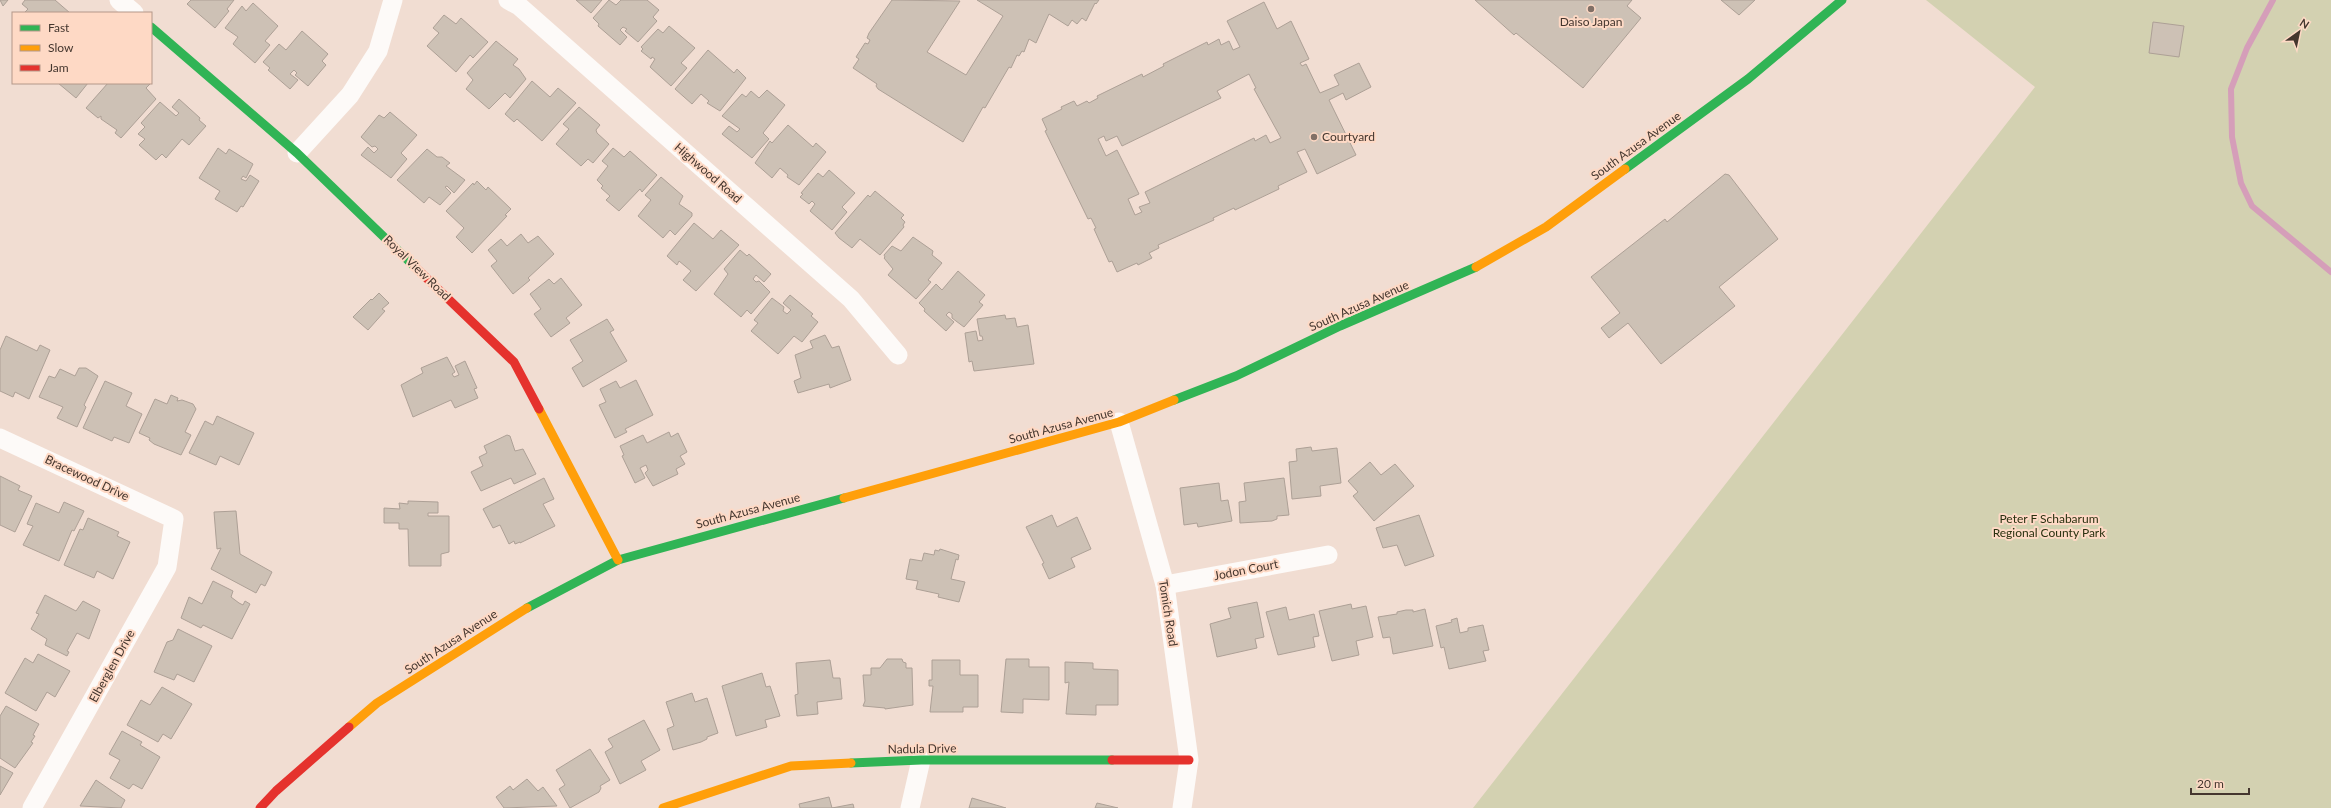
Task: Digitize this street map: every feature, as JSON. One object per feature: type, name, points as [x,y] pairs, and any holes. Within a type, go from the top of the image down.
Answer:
[{"type":"street","points":[[119,0],[133,12]]},
{"type":"street","points":[[297,153],[350,95],[378,51],[393,0]]},
{"type":"street","name":"Highwood Road","points":[[508,0],[519,6],[851,299],[898,355]]},
{"type":"street","name":"South Azusa Avenue","points":[[260,808],[276,791],[377,703],[523,610],[618,560],[1119,422],[1236,376],[1340,326],[1480,264],[1546,227],[1748,79],[1842,0]]},
{"type":"street","name":"Royal View Road","points":[[152,28],[297,153],[514,362],[618,560]]},
{"type":"street","name":"Tomich Road","points":[[1119,422],[1165,585],[1189,760],[1182,808]]},
{"type":"street","name":"Bracewood Drive","points":[[0,438],[174,519]]},
{"type":"street","name":"Elberglen Drive","points":[[32,808],[168,567],[174,519]]},
{"type":"street","name":"Jodon Court","points":[[1165,585],[1328,555]]},
{"type":"street","points":[[910,808],[921,760]]},
{"type":"street","name":"Nadula Drive","points":[[663,808],[791,766],[921,760],[1189,760]]},
{"type":"green space","name":"Peter F Schabarum Regional County Park","points":[[1926,0],[2331,0],[2331,808],[1473,808],[2035,87]]},
{"type":"building","points":[[0,0],[8,0],[3,6]]},
{"type":"building","points":[[25,0],[55,0],[69,12],[25,12],[28,9],[22,4]]},
{"type":"building","points":[[191,0],[234,0],[227,9],[229,11],[215,28],[187,4]]},
{"type":"building","points":[[576,0],[602,0],[591,13]]},
{"type":"building","points":[[609,0],[616,5],[621,0],[647,0],[659,10],[653,17],[657,21],[638,42],[625,31],[627,29],[623,27],[620,30],[627,37],[620,45],[598,26],[599,24],[593,18]]},
{"type":"building","points":[[892,0],[960,1],[927,52],[966,75],[1003,16],[977,0],[1099,0],[1096,4],[1095,3],[1086,21],[1082,18],[1077,24],[1072,20],[1068,26],[1049,14],[1036,43],[1029,39],[1024,52],[1022,51],[1019,56],[1017,55],[1011,68],[1009,67],[985,108],[983,107],[963,142],[878,89],[876,86],[877,84],[853,68],[859,59],[856,57],[865,43],[868,44],[870,40],[867,38],[869,33]]},
{"type":"building","points":[[1475,0],[1632,0],[1627,6],[1641,18],[1583,88],[1516,33],[1514,35]]},
{"type":"building","points":[[1721,0],[1755,0],[1739,15]]},
{"type":"building","name":"Courtyard","points":[[1264,2],[1277,29],[1291,21],[1309,59],[1300,63],[1302,66],[1306,64],[1320,93],[1339,85],[1334,75],[1359,63],[1371,87],[1346,100],[1343,93],[1329,100],[1356,155],[1317,174],[1305,149],[1297,152],[1307,172],[1278,186],[1279,189],[1235,210],[1234,208],[1213,218],[1214,220],[1158,245],[1159,248],[1149,253],[1152,258],[1138,265],[1137,263],[1117,272],[1112,261],[1109,262],[1094,229],[1096,228],[1091,218],[1088,219],[1045,131],[1047,130],[1042,119],[1074,101],[1077,106],[1087,101],[1089,103],[1098,98],[1097,96],[1142,74],[1143,77],[1164,66],[1163,64],[1207,42],[1208,45],[1219,39],[1221,45],[1229,41],[1233,50],[1240,47],[1227,21]],"holes":[[[1249,74],[1256,88],[1254,89],[1281,138],[1270,143],[1266,135],[1255,141],[1254,138],[1145,192],[1150,203],[1139,207],[1142,212],[1135,215],[1128,199],[1139,194],[1117,150],[1106,156],[1098,139],[1104,136],[1106,141],[1117,136],[1122,146],[1221,98],[1217,91]]]},
{"type":"building","points":[[253,3],[278,26],[265,41],[270,45],[255,63],[233,44],[238,37],[225,28],[242,6],[246,11]]},
{"type":"building","points":[[444,15],[456,24],[461,18],[488,42],[473,58],[470,55],[456,72],[427,46],[439,33],[433,28]]},
{"type":"building","points":[[2153,22],[2184,26],[2179,57],[2149,53]]},
{"type":"building","points":[[669,26],[695,48],[681,63],[687,68],[671,86],[650,67],[655,59],[652,57],[651,59],[641,51],[643,49],[641,47],[658,29],[663,33]]},
{"type":"building","points":[[302,31],[328,54],[322,61],[326,65],[308,86],[295,75],[297,73],[294,70],[290,74],[298,80],[290,89],[268,70],[270,68],[263,62],[279,44],[286,50]]},
{"type":"building","points":[[496,41],[518,59],[513,65],[519,69],[526,79],[510,98],[505,93],[489,109],[466,89],[473,80],[467,73]]},
{"type":"building","points":[[708,50],[734,73],[737,69],[746,78],[720,111],[707,103],[709,101],[701,94],[692,104],[675,89]]},
{"type":"building","points":[[532,81],[550,97],[558,88],[576,103],[542,141],[517,119],[514,122],[505,114]]},
{"type":"building","points":[[59,84],[87,84],[76,98]]},
{"type":"building","points":[[107,84],[150,84],[146,88],[156,99],[121,138],[115,133],[117,130],[101,119],[101,116],[98,118],[86,108]]},
{"type":"building","points":[[767,90],[785,105],[763,133],[769,139],[752,158],[722,134],[729,126],[737,132],[740,129],[722,116],[742,94],[746,97],[751,91],[759,98]]},
{"type":"building","points":[[179,99],[200,118],[199,120],[206,126],[189,145],[182,139],[166,158],[162,154],[156,160],[139,145],[145,139],[138,134],[145,127],[141,123],[160,102],[176,116],[179,113],[172,107]]},
{"type":"building","points":[[579,107],[600,125],[596,130],[597,133],[609,144],[593,163],[588,159],[581,166],[556,144],[569,129],[563,124]]},
{"type":"building","points":[[390,112],[417,135],[401,153],[407,159],[391,178],[361,155],[368,147],[374,153],[378,149],[375,146],[372,147],[361,137],[379,115],[384,118]]},
{"type":"building","points":[[788,125],[813,147],[816,143],[826,152],[799,185],[787,177],[788,175],[780,168],[772,178],[755,163],[770,141],[772,143]]},
{"type":"building","points":[[218,148],[226,154],[229,149],[253,164],[246,178],[243,176],[241,179],[246,181],[250,175],[259,181],[243,207],[241,206],[237,212],[215,199],[220,191],[199,178]]},
{"type":"building","points":[[613,148],[624,157],[630,151],[657,175],[642,192],[640,189],[619,211],[606,200],[610,196],[601,188],[603,186],[597,180],[608,166],[602,161]]},
{"type":"building","points":[[427,149],[437,157],[442,157],[450,163],[446,166],[465,180],[454,193],[447,186],[445,187],[451,193],[440,205],[429,197],[424,203],[397,180]]},
{"type":"building","points":[[829,170],[855,193],[842,207],[847,212],[832,230],[810,211],[815,204],[812,201],[809,204],[800,197],[803,194],[801,193],[818,173],[823,177]]},
{"type":"building","points":[[1725,174],[1729,175],[1778,239],[1719,287],[1735,306],[1661,364],[1628,323],[1609,338],[1601,328],[1620,313],[1591,277],[1665,219],[1667,222]]},
{"type":"building","points":[[661,177],[683,196],[679,204],[692,213],[692,216],[675,235],[670,230],[663,238],[638,216],[651,200],[645,195]]},
{"type":"building","points":[[477,181],[486,190],[488,187],[511,209],[505,215],[507,216],[472,253],[456,237],[464,228],[446,211],[473,183],[474,185]]},
{"type":"building","points":[[875,191],[904,215],[901,218],[905,222],[903,225],[904,227],[880,255],[860,239],[852,248],[835,233],[868,195],[870,197]]},
{"type":"building","points":[[694,223],[713,239],[721,230],[739,245],[696,291],[683,280],[691,271],[679,261],[677,265],[667,256]]},
{"type":"building","points":[[521,234],[528,243],[538,236],[554,254],[528,278],[530,280],[513,294],[491,266],[497,261],[488,250],[501,239],[507,246]]},
{"type":"building","points":[[913,237],[933,251],[932,255],[942,263],[928,280],[931,282],[916,299],[888,275],[893,269],[884,258],[884,255],[892,246],[901,251]]},
{"type":"building","points":[[740,250],[747,256],[749,254],[771,274],[764,282],[756,275],[753,279],[756,282],[759,281],[770,292],[751,314],[747,310],[741,317],[714,294],[728,274],[724,269]]},
{"type":"building","points":[[958,271],[985,295],[979,302],[983,305],[964,327],[952,318],[952,314],[949,312],[946,315],[954,322],[946,331],[924,311],[925,309],[919,303],[936,284],[942,290]]},
{"type":"building","points":[[561,278],[582,305],[566,318],[570,323],[551,337],[534,314],[541,309],[530,294],[549,279],[554,284]]},
{"type":"building","points":[[379,293],[389,303],[382,309],[385,311],[368,330],[353,317]]},
{"type":"building","points":[[790,295],[813,314],[811,316],[818,322],[802,342],[794,336],[778,354],[751,331],[758,323],[754,320],[772,298],[784,307],[783,311],[787,314],[791,310],[783,303]]},
{"type":"building","points":[[1005,315],[1006,319],[1015,318],[1017,327],[1028,325],[1034,364],[974,371],[972,361],[969,362],[965,333],[976,331],[978,341],[983,340],[982,336],[980,336],[977,319]]},
{"type":"building","points":[[607,319],[614,330],[610,332],[627,361],[583,387],[572,368],[583,361],[570,340]]},
{"type":"building","points":[[825,335],[832,348],[839,346],[851,380],[830,388],[829,384],[798,393],[794,381],[801,378],[795,355],[813,348],[810,341]]},
{"type":"building","points":[[6,336],[37,351],[40,345],[50,350],[29,399],[15,392],[13,397],[0,391],[0,350]]},
{"type":"building","points":[[447,357],[455,372],[452,374],[454,377],[459,375],[455,366],[465,361],[477,388],[474,389],[478,398],[455,408],[451,400],[413,417],[401,385],[423,373],[421,368]]},
{"type":"building","points":[[79,368],[86,368],[98,376],[84,405],[86,407],[77,427],[57,418],[63,407],[39,397],[49,376],[55,378],[60,369],[75,376]]},
{"type":"building","points":[[636,380],[653,415],[625,429],[627,432],[615,438],[599,405],[606,402],[600,389],[616,381],[620,388]]},
{"type":"building","points":[[105,381],[132,393],[126,406],[142,414],[129,443],[114,437],[112,441],[83,428]]},
{"type":"building","points":[[171,395],[178,398],[177,401],[182,400],[193,404],[196,409],[185,432],[191,435],[181,455],[154,444],[149,440],[150,438],[139,433],[155,399],[167,404]]},
{"type":"building","points":[[217,416],[254,433],[239,465],[220,456],[216,465],[189,453],[205,421],[213,425]]},
{"type":"building","points":[[669,432],[671,437],[678,433],[687,452],[680,456],[685,464],[676,469],[678,474],[653,486],[645,473],[648,470],[646,465],[640,468],[645,478],[635,483],[622,456],[624,455],[620,446],[643,435],[647,443]]},
{"type":"building","points":[[507,435],[510,436],[515,451],[523,449],[536,474],[514,484],[511,478],[481,491],[471,472],[483,466],[479,457],[487,453],[484,446]]},
{"type":"building","points":[[1311,447],[1312,451],[1337,448],[1341,483],[1320,486],[1321,496],[1292,499],[1289,462],[1297,461],[1296,449]]},
{"type":"building","points":[[1370,462],[1381,475],[1395,464],[1414,486],[1374,521],[1353,496],[1358,492],[1348,481]]},
{"type":"building","points":[[0,476],[20,486],[18,490],[32,496],[15,532],[0,525]]},
{"type":"building","points":[[544,478],[554,499],[543,504],[555,526],[520,543],[515,544],[514,541],[509,544],[500,525],[493,528],[483,509]]},
{"type":"building","points":[[1284,478],[1289,515],[1277,516],[1277,519],[1272,521],[1240,523],[1239,502],[1246,501],[1244,483]]},
{"type":"building","points":[[1219,483],[1221,501],[1228,500],[1232,521],[1198,527],[1197,523],[1184,525],[1180,488]]},
{"type":"building","points":[[408,501],[438,502],[438,513],[428,513],[428,516],[449,516],[449,552],[441,554],[441,566],[409,566],[408,529],[399,529],[399,523],[384,523],[384,508],[400,509],[399,503],[408,504]]},
{"type":"building","points":[[64,502],[84,511],[74,531],[72,530],[59,561],[23,545],[33,526],[27,524],[36,503],[59,513]]},
{"type":"building","points":[[236,511],[240,554],[272,572],[265,586],[261,584],[256,593],[211,569],[221,548],[217,549],[214,512]]},
{"type":"building","points":[[1052,515],[1057,527],[1077,517],[1091,549],[1071,558],[1075,567],[1049,579],[1042,564],[1044,563],[1026,527]]},
{"type":"building","points":[[1419,515],[1434,556],[1405,566],[1397,545],[1383,548],[1376,528]]},
{"type":"building","points":[[88,518],[119,532],[117,536],[130,542],[113,579],[97,571],[94,578],[64,565],[80,529],[83,530]]},
{"type":"building","points":[[940,549],[959,555],[958,560],[956,559],[951,579],[965,582],[959,602],[938,597],[939,594],[916,589],[918,581],[906,579],[910,559],[922,561],[924,553],[934,555],[935,550],[939,551]]},
{"type":"building","points":[[213,581],[233,591],[231,597],[239,603],[243,605],[245,601],[250,604],[232,639],[203,625],[201,628],[181,618],[189,597],[202,604]]},
{"type":"building","points":[[45,595],[76,611],[83,601],[100,610],[89,639],[77,633],[67,651],[69,652],[67,656],[45,645],[47,639],[31,629],[39,614],[36,613]]},
{"type":"building","points":[[1257,602],[1264,637],[1255,639],[1257,648],[1217,657],[1210,624],[1231,618],[1228,608]]},
{"type":"building","points":[[1351,604],[1352,609],[1366,606],[1373,637],[1356,641],[1359,655],[1332,661],[1319,611]]},
{"type":"building","points":[[1286,607],[1289,620],[1314,614],[1319,636],[1313,637],[1315,647],[1278,655],[1266,612]]},
{"type":"building","points":[[1425,609],[1433,646],[1393,654],[1390,637],[1383,638],[1378,617],[1397,614],[1397,612],[1406,610],[1413,610],[1413,612]]},
{"type":"building","points":[[1457,618],[1460,633],[1468,631],[1468,628],[1483,625],[1489,650],[1483,651],[1486,661],[1449,669],[1444,647],[1441,648],[1436,626],[1452,622],[1451,620]]},
{"type":"building","points":[[178,629],[212,646],[194,682],[177,674],[174,680],[154,672],[167,642],[173,640]]},
{"type":"building","points":[[38,654],[70,671],[55,697],[47,692],[36,711],[5,693],[25,658],[33,663]]},
{"type":"building","points":[[887,659],[902,659],[903,662],[906,663],[906,668],[912,668],[913,705],[885,709],[863,706],[865,701],[863,675],[871,675],[871,668],[880,668]]},
{"type":"building","points":[[1006,659],[1029,659],[1029,667],[1049,667],[1049,700],[1023,699],[1023,713],[1001,712]]},
{"type":"building","points":[[830,660],[833,678],[840,678],[842,699],[817,702],[818,714],[797,716],[795,695],[798,694],[796,663]]},
{"type":"building","points":[[932,660],[960,660],[960,675],[978,675],[978,707],[963,707],[963,712],[930,712],[933,686],[929,686],[929,680],[932,680]]},
{"type":"building","points":[[1065,662],[1093,663],[1093,669],[1118,670],[1118,705],[1096,705],[1096,715],[1066,714],[1069,682],[1065,683]]},
{"type":"building","points":[[762,673],[766,687],[770,686],[780,716],[765,720],[767,727],[736,736],[722,686]]},
{"type":"building","points":[[162,687],[192,704],[171,739],[163,734],[158,742],[127,725],[141,700],[150,705]]},
{"type":"building","points":[[692,693],[695,702],[707,698],[718,733],[707,737],[707,739],[701,742],[673,750],[667,729],[674,726],[666,702]]},
{"type":"building","points":[[6,706],[39,724],[33,735],[35,736],[31,742],[33,743],[15,768],[0,758],[0,716]]},
{"type":"building","points":[[644,720],[660,750],[641,761],[646,770],[620,784],[605,752],[613,747],[608,739]]},
{"type":"building","points":[[122,731],[142,742],[140,745],[160,757],[142,789],[133,784],[129,789],[110,778],[120,760],[109,754]]},
{"type":"building","points":[[590,749],[610,780],[600,786],[601,788],[599,792],[570,808],[559,789],[565,785],[556,770]]},
{"type":"building","points":[[0,766],[13,773],[0,795]]},
{"type":"building","points":[[527,779],[538,791],[543,787],[557,806],[504,808],[496,797],[510,786],[513,790]]},
{"type":"building","points":[[96,780],[125,800],[121,808],[80,806]]},
{"type":"building","points":[[829,797],[832,808],[800,808],[799,804]]},
{"type":"building","points":[[972,798],[1006,808],[969,808]]},
{"type":"building","points":[[1097,803],[1118,808],[1095,808]]},
{"type":"building","points":[[853,804],[854,808],[832,808]]},
{"type":"waterway","points":[[2273,0],[2247,48],[2231,89],[2232,137],[2241,183],[2252,206],[2331,272]]},
{"type":"traffic: fast","points":[[1625,169],[1748,79],[1842,0]]},
{"type":"traffic: fast","points":[[152,28],[297,153],[415,267]]},
{"type":"traffic: fast","points":[[1174,400],[1236,376],[1340,326],[1476,267]]},
{"type":"traffic: fast","points":[[527,608],[618,560],[844,498]]},
{"type":"traffic: fast","points":[[851,763],[921,760],[1112,760]]},
{"type":"traffic: slow","points":[[1476,267],[1546,227],[1625,169]]},
{"type":"traffic: slow","points":[[844,498],[1119,422],[1174,400]]},
{"type":"traffic: slow","points":[[539,409],[618,560]]},
{"type":"traffic: slow","points":[[349,727],[377,703],[527,608]]},
{"type":"traffic: slow","points":[[663,808],[791,766],[851,763]]},
{"type":"traffic: jam","points":[[415,267],[514,362],[539,409]]},
{"type":"traffic: jam","points":[[260,808],[276,791],[349,727]]},
{"type":"traffic: jam","points":[[1112,760],[1189,760]]},
{"type":"place","name":"Daiso Japan","points":[[1591,9]]},
{"type":"place","name":"Courtyard","points":[[1314,137]]}]
